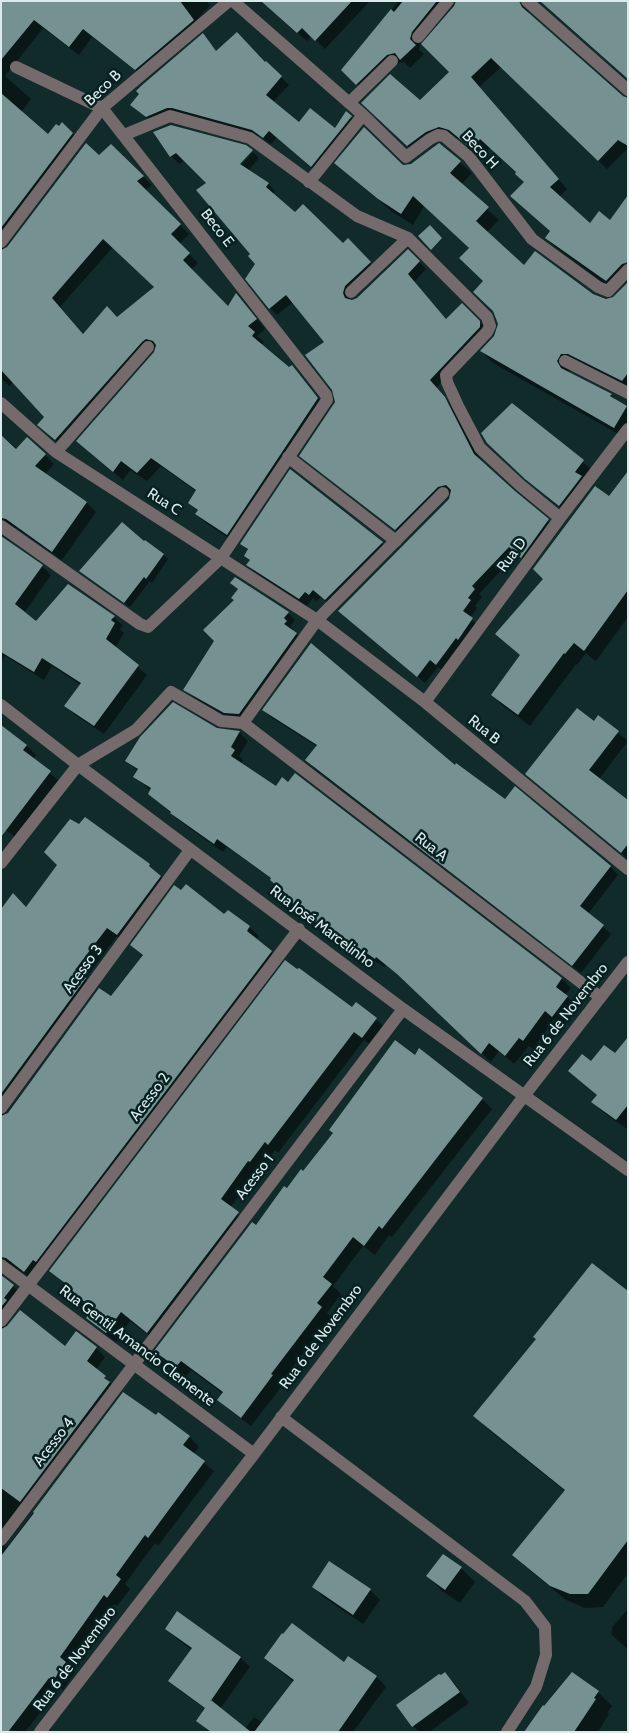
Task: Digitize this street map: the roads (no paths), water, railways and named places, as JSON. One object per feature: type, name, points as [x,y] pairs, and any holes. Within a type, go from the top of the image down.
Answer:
[{"type":"street","name":"Beco H","points":[[231,1],[363,115],[406,157],[430,139],[438,135],[444,136],[469,157],[532,239],[598,287],[608,291],[628,270]]},
{"type":"street","name":"Beco B","points":[[1,242],[102,108],[231,1]]},
{"type":"street","points":[[418,37],[448,1]]},
{"type":"street","points":[[528,1],[628,90]]},
{"type":"street","points":[[349,103],[392,62]]},
{"type":"street","points":[[16,67],[102,108]]},
{"type":"street","name":"Beco E","points":[[102,108],[326,395],[327,400],[288,457]]},
{"type":"street","points":[[309,182],[363,115]]},
{"type":"street","points":[[124,135],[170,116],[250,138],[357,216],[408,238],[487,318],[490,326],[487,332],[446,375],[447,382],[458,406],[480,448],[520,485],[560,518]]},
{"type":"street","points":[[351,292],[408,238]]},
{"type":"street","points":[[56,452],[148,347]]},
{"type":"street","points":[[565,361],[628,393]]},
{"type":"street","name":"Rua C","points":[[1,403],[56,452],[317,620]]},
{"type":"street","name":"Rua D","points":[[425,702],[628,429]]},
{"type":"street","points":[[1,526],[140,624],[148,627],[221,558],[288,457],[396,541]]},
{"type":"street","points":[[1,863],[78,765],[136,730],[171,692],[221,721],[243,723],[317,620],[443,493]]},
{"type":"street","name":"Rua B","points":[[317,620],[425,702],[628,869]]},
{"type":"street","name":"Rua José Marcelinho","points":[[1,705],[190,850],[403,1009],[628,1170]]},
{"type":"street","name":"Rua A","points":[[243,723],[600,997]]},
{"type":"street","name":"Acesso 3","points":[[1,1108],[190,850]]},
{"type":"street","name":"Acesso 2","points":[[1,1321],[299,930]]},
{"type":"street","name":"Rua 6 de Novembro","points":[[40,1732],[628,962]]},
{"type":"street","name":"Acesso 1","points":[[134,1364],[403,1009]]},
{"type":"street","name":"Rua Gentil Amancio Clemente","points":[[1,1265],[254,1454]]},
{"type":"street","name":"Acesso 4","points":[[1,1540],[134,1364]]},
{"type":"street","points":[[281,1417],[525,1601],[545,1627],[546,1655],[536,1687],[507,1732]]}]
